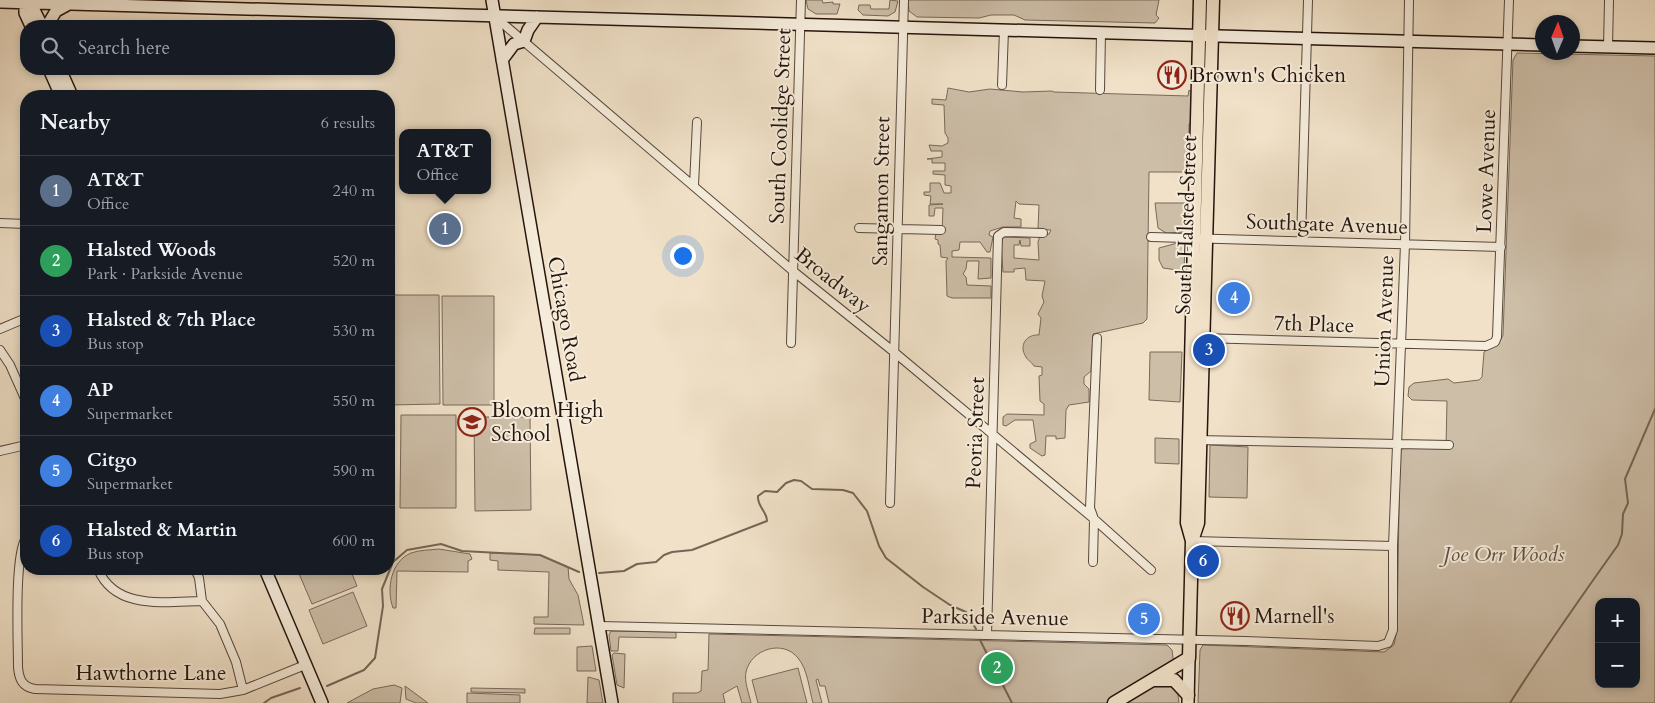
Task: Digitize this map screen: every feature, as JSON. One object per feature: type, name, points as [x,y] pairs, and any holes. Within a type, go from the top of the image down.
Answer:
[{"type":"main road","name":"South Halsted Street","points":[[1200,0],[1206,35]]},
{"type":"main road","name":"South Halsted Street","points":[[1189,658],[1192,540],[1187,523],[1195,440],[1206,35],[1213,0]]},
{"type":"main road","points":[[1114,703],[1189,658]]},
{"type":"main road","points":[[1152,680],[1166,678],[1174,680],[1188,699]]},
{"type":"street","name":"Chicago Road","points":[[492,0],[612,703]]},
{"type":"street","name":"South Coolidge Street","points":[[791,343],[801,0]]},
{"type":"street","name":"Sangamon Street","points":[[890,503],[904,0]]},
{"type":"street","points":[[1301,241],[1308,0]]},
{"type":"street","name":"Union Avenue","points":[[1388,643],[1393,630],[1396,444],[1405,244],[1409,0]]},
{"type":"street","name":"Lowe Avenue","points":[[1495,342],[1497,337],[1501,247],[1509,0]]},
{"type":"street","points":[[1608,47],[1609,0]]},
{"type":"street","points":[[0,2],[24,1],[69,4],[1535,45]]},
{"type":"street","points":[[24,1],[25,13],[28,20]]},
{"type":"street","points":[[24,1],[34,8],[39,20]]},
{"type":"street","points":[[51,20],[56,11],[69,4]]},
{"type":"street","name":"Broadway","points":[[494,16],[793,271],[894,352],[1094,519],[1151,570]]},
{"type":"street","points":[[502,60],[514,44],[524,41],[536,17]]},
{"type":"street","points":[[1002,85],[1004,30]]},
{"type":"street","points":[[1100,90],[1101,33]]},
{"type":"street","points":[[1580,46],[1655,48]]},
{"type":"street","points":[[51,75],[58,90]]},
{"type":"street","points":[[63,75],[69,90]]},
{"type":"street","points":[[694,185],[697,122]]},
{"type":"street","points":[[0,223],[20,224]]},
{"type":"street","points":[[859,228],[941,230]]},
{"type":"street","name":"Peoria Street","points":[[987,635],[998,236],[1000,234],[1043,233]]},
{"type":"street","name":"Southgate Avenue","points":[[1152,237],[1501,247]]},
{"type":"street","points":[[0,329],[20,321]]},
{"type":"street","points":[[1093,562],[1094,519],[1090,508],[1097,338]]},
{"type":"street","name":"7th Place","points":[[1197,338],[1486,346],[1495,342]]},
{"type":"street","points":[[0,350],[10,365],[20,388]]},
{"type":"street","points":[[1195,440],[1449,445]]},
{"type":"street","points":[[0,451],[20,447]]},
{"type":"street","points":[[1192,540],[1393,546]]},
{"type":"street","name":"Hawthorne Lane","points":[[20,563],[18,667],[22,684],[35,689],[220,694],[244,690],[305,665]]},
{"type":"street","points":[[102,575],[110,588],[128,599],[202,601]]},
{"type":"street","points":[[198,575],[202,601],[220,624],[236,662],[244,690]]},
{"type":"street","points":[[268,575],[322,703]]},
{"type":"street","name":"Parkside Avenue","points":[[600,626],[1189,639],[1378,646],[1388,643]]},
{"type":"street","name":"South Halsted Street","points":[[1188,699],[1189,658]]},
{"type":"green space","points":[[806,0],[822,0],[823,3],[833,2],[833,4],[840,4],[837,14],[816,14],[808,9]]},
{"type":"green space","points":[[890,0],[898,1],[895,12],[888,16],[863,15],[858,10],[859,5],[870,5],[871,9],[889,9]]},
{"type":"green space","points":[[908,0],[1159,0],[1156,15],[1159,18],[1155,23],[1025,20],[1014,15],[991,15],[979,18],[917,17],[909,11]]},
{"type":"green space","name":"Joe Orr Woods","points":[[1517,53],[1535,53],[1535,60],[1580,60],[1580,54],[1655,56],[1655,703],[1198,703],[1200,650],[1203,645],[1384,652],[1394,645],[1397,630],[1400,452],[1404,447],[1446,447],[1447,401],[1412,400],[1408,396],[1409,387],[1414,383],[1448,379],[1454,383],[1479,380],[1482,377],[1484,352],[1500,341],[1503,335],[1513,60]]},
{"type":"green space","points":[[948,88],[969,92],[990,89],[1023,92],[1052,91],[1188,96],[1189,90],[1193,94],[1192,122],[1189,124],[1189,140],[1192,140],[1191,164],[1187,160],[1186,172],[1149,172],[1147,319],[1143,323],[1093,334],[1091,371],[1084,377],[1084,384],[1089,389],[1089,402],[1069,405],[1066,410],[1065,438],[1056,439],[1056,436],[1046,436],[1045,455],[1042,456],[1030,448],[1030,444],[1036,441],[1033,420],[1015,420],[1006,426],[1003,425],[1003,417],[1007,414],[1044,415],[1044,404],[1040,401],[1039,376],[1042,375],[1042,367],[1034,366],[1027,358],[1023,345],[1031,336],[1039,335],[1041,318],[1038,314],[1044,302],[1042,296],[1045,281],[1026,280],[1025,268],[1014,269],[1014,272],[1003,272],[1001,244],[1003,237],[1030,238],[1030,246],[1021,246],[1020,240],[1019,245],[1014,245],[1014,258],[1039,260],[1038,242],[1040,236],[1049,234],[1051,230],[1038,229],[1039,205],[1019,204],[1016,201],[1014,218],[1021,219],[1021,227],[1003,227],[990,231],[989,235],[993,237],[990,252],[987,252],[980,242],[960,242],[959,250],[952,251],[952,257],[991,258],[991,278],[978,279],[979,261],[967,261],[963,274],[966,277],[967,285],[991,286],[991,298],[952,298],[947,296],[946,261],[948,258],[941,257],[940,245],[938,240],[935,239],[936,233],[942,233],[943,208],[935,208],[934,216],[929,216],[929,205],[943,204],[930,204],[931,196],[924,195],[924,192],[930,192],[930,183],[940,183],[944,193],[951,193],[951,186],[945,185],[945,175],[933,174],[933,171],[945,171],[945,163],[932,163],[932,159],[927,159],[942,157],[942,151],[931,151],[929,145],[942,146],[948,143],[945,133],[944,105],[932,104],[932,99],[946,100]]},
{"type":"green space","points":[[1155,203],[1186,203],[1185,232],[1166,233],[1158,228]]},
{"type":"green space","points":[[1181,242],[1185,243],[1184,271],[1163,268],[1159,260],[1159,248]]},
{"type":"green space","points":[[395,295],[439,295],[440,404],[395,405]]},
{"type":"green space","points":[[442,296],[494,296],[494,405],[443,405]]},
{"type":"green space","points":[[1150,352],[1182,352],[1180,402],[1149,400]]},
{"type":"green space","points":[[401,415],[456,415],[456,508],[400,508]]},
{"type":"green space","points":[[474,417],[530,417],[531,510],[475,511]]},
{"type":"green space","points":[[1155,438],[1179,439],[1179,464],[1155,463]]},
{"type":"green space","points":[[1210,445],[1248,447],[1247,498],[1209,497]]},
{"type":"green space","points":[[439,549],[470,554],[472,559],[468,561],[468,572],[397,571],[396,608],[393,608],[390,584],[392,575],[395,575],[395,569],[404,557],[421,551]]},
{"type":"green space","points":[[490,553],[540,555],[568,567],[569,579],[578,595],[584,625],[534,624],[534,617],[548,617],[549,572],[498,570],[498,561],[490,560]]},
{"type":"green space","points":[[300,575],[352,575],[357,586],[312,604]]},
{"type":"green space","points":[[353,592],[367,626],[323,644],[309,610]]},
{"type":"green space","points":[[535,628],[570,628],[570,634],[534,634]]},
{"type":"green space","points":[[611,631],[676,632],[676,638],[619,637],[618,651],[611,651],[609,635]]},
{"type":"green space","points":[[709,634],[1167,645],[1172,650],[1179,703],[829,703],[825,686],[820,686],[818,679],[816,680],[822,703],[813,703],[806,674],[798,658],[792,652],[776,648],[761,652],[749,664],[746,680],[751,703],[742,703],[737,686],[723,694],[725,703],[673,703],[673,693],[697,693],[701,691],[702,671],[708,670]]},
{"type":"green space","points":[[592,646],[596,671],[577,671],[577,647]]},
{"type":"green space","points":[[614,653],[625,654],[624,688],[617,685],[612,655]]},
{"type":"green space","points":[[798,668],[807,703],[758,703],[752,680]]},
{"type":"green space","points":[[588,677],[599,680],[603,703],[587,703]]},
{"type":"green space","points":[[394,685],[402,688],[400,703],[347,703],[373,689]]},
{"type":"green space","points":[[405,686],[428,703],[416,703],[406,699]]},
{"type":"green space","points":[[471,688],[525,689],[525,693],[471,692]]},
{"type":"green space","points":[[467,693],[520,695],[520,703],[467,703]]},
{"type":"waterway","points":[[1510,703],[1549,643],[1618,545],[1622,534],[1623,514],[1628,503],[1625,479],[1655,409]]},
{"type":"waterway","points":[[599,573],[624,571],[637,564],[656,562],[664,555],[672,552],[692,550],[767,521],[758,496],[765,491],[777,492],[786,483],[794,480],[801,481],[812,489],[843,490],[853,493],[867,511],[879,546],[886,558],[923,587],[950,605],[966,612],[976,629]]},
{"type":"waterway","points":[[395,560],[407,550],[441,544],[462,551],[540,555],[579,572]]},
{"type":"waterway","points":[[327,686],[364,670],[375,658],[383,606],[382,589],[388,575]]},
{"type":"waterway","points":[[980,640],[1012,703]]},
{"type":"waterway","points":[[264,703],[271,698],[300,688]]},
{"type":"place","name":"Brown's Chicken","points":[[1172,75]]},
{"type":"place","name":"AT&T","points":[[445,229]]},
{"type":"place","name":"AP","points":[[1234,298]]},
{"type":"place","name":"Halsted & 7th Place","points":[[1209,350]]},
{"type":"place","name":"Bloom High School","points":[[472,422]]},
{"type":"place","name":"Halsted & Martin","points":[[1203,561]]},
{"type":"place","name":"Marnell's","points":[[1235,616]]},
{"type":"place","name":"Citgo","points":[[1144,619]]},
{"type":"place","name":"Halsted Woods","points":[[997,668]]}]
